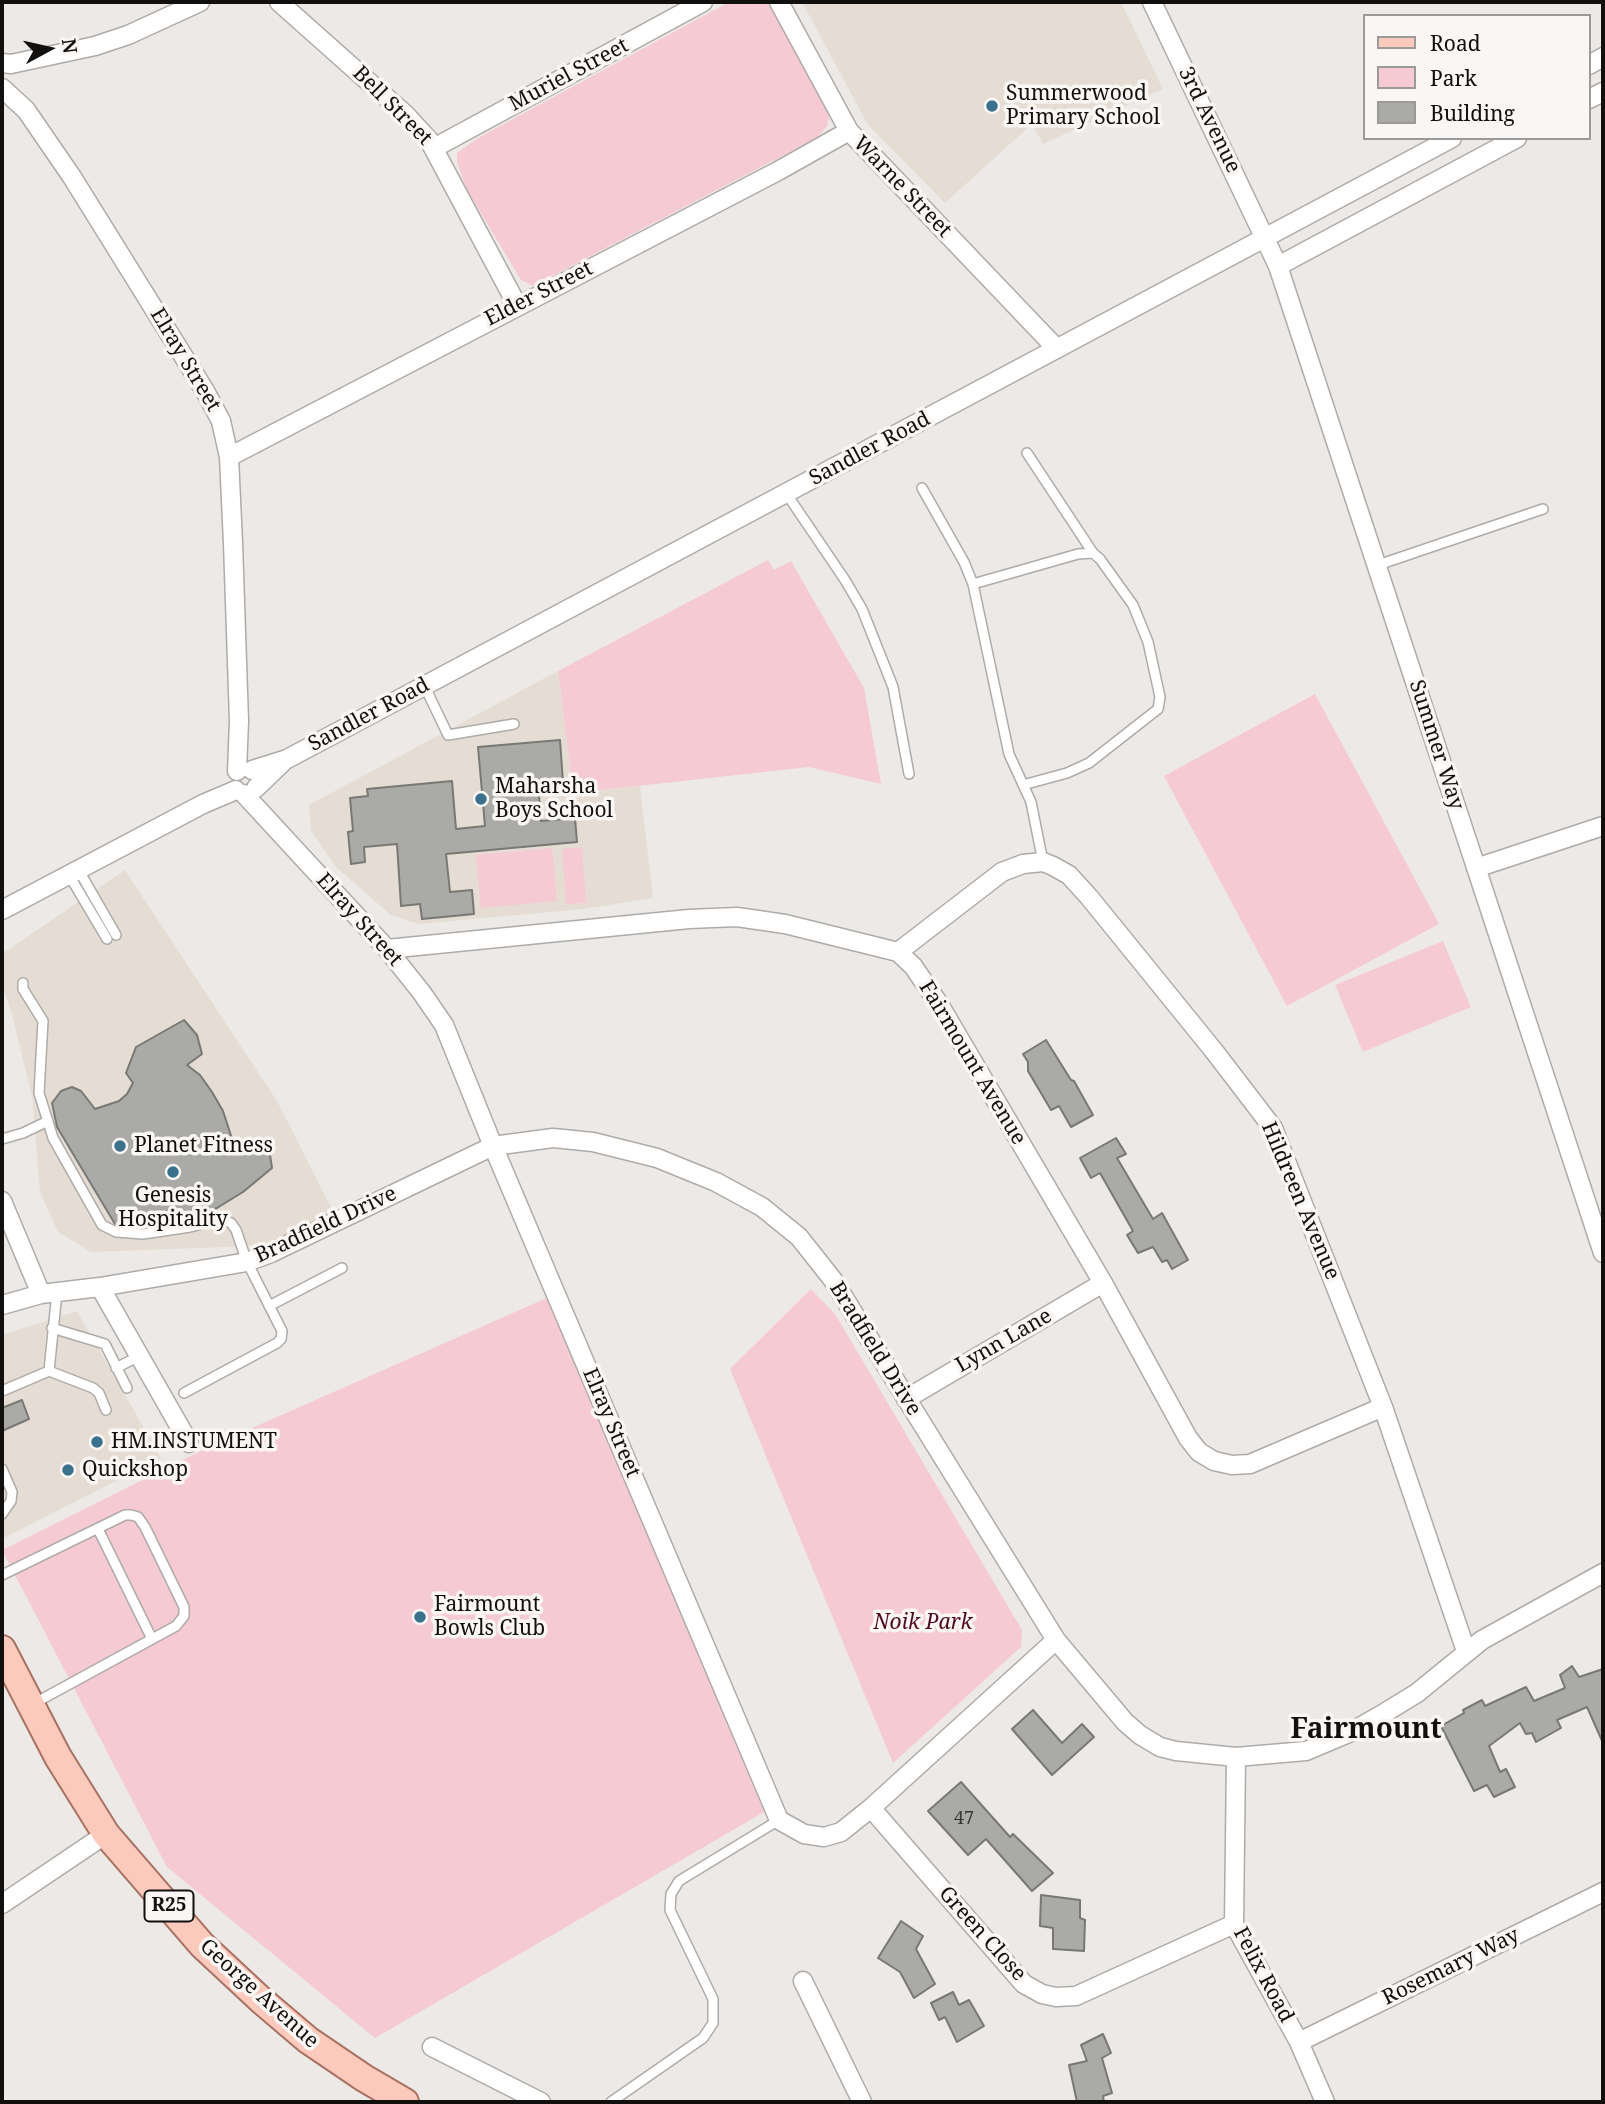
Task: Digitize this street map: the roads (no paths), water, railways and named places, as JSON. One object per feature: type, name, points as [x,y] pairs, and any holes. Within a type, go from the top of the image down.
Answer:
[{"type":"main road","name":"George Avenue","points":[[2,1649],[30,1706],[107,1835],[202,1945],[308,2040],[405,2102]]},
{"type":"street","points":[[5,65],[95,46],[128,35],[200,2]]},
{"type":"street","name":"Bell Street","points":[[279,2],[406,115],[434,148],[517,305]]},
{"type":"street","name":"Muriel Street","points":[[434,148],[703,2]]},
{"type":"street","name":"Warne Street","points":[[779,2],[849,131],[1057,349]]},
{"type":"street","name":"3rd Avenue","points":[[1152,2],[1266,238]]},
{"type":"street","name":"Elray Street","points":[[2,88],[26,110],[72,177],[221,421],[229,457],[239,721],[245,782],[268,819],[387,949],[444,1025],[779,1820]]},
{"type":"street","name":"Elder Street","points":[[229,457],[849,131]]},
{"type":"street","name":"Sandler Road","points":[[2,910],[1448,140]]},
{"type":"street","points":[[1278,266],[1513,140]]},
{"type":"street","name":"Summer Way","points":[[1266,238],[1278,266],[1378,565],[1603,1253]]},
{"type":"street","points":[[1476,868],[1603,826]]},
{"type":"street","points":[[387,949],[689,919],[737,917],[785,924],[898,952],[1002,872],[1023,864],[1043,862]]},
{"type":"street","name":"Hildreen Avenue","points":[[1043,862],[1069,875],[1089,897],[1273,1128],[1383,1407],[1466,1651]]},
{"type":"street","name":"Fairmount Avenue","points":[[898,952],[913,966],[939,1004],[1103,1283],[1188,1438],[1199,1452],[1214,1461],[1232,1465],[1250,1464],[1383,1407]]},
{"type":"street","name":"Bradfield Drive","points":[[2,1306],[49,1293],[247,1262],[493,1146],[553,1138],[593,1142],[657,1158],[740,1193],[799,1237],[833,1280],[1056,1640],[1125,1722],[1149,1741],[1176,1751],[1236,1757],[1298,1753],[1351,1732],[1417,1693],[1482,1640],[1603,1573]]},
{"type":"street","points":[[2,1201],[49,1293]]},
{"type":"street","name":"Lynn Lane","points":[[906,1399],[1103,1283]]},
{"type":"street","points":[[100,1287],[189,1443]]},
{"type":"street","points":[[779,1820],[804,1834],[824,1837],[841,1832],[872,1808],[1056,1640]]},
{"type":"street","name":"Felix Road","points":[[1236,1757],[1234,1924],[1298,2042],[1325,2102]]},
{"type":"street","name":"Green Close","points":[[872,1808],[1024,1984],[1042,1994],[1056,1997],[1076,1996],[1234,1924]]},
{"type":"street","points":[[2,1903],[107,1835]]},
{"type":"street","name":"Rosemary Way","points":[[1298,2042],[1603,1892]]},
{"type":"street","points":[[803,1981],[862,2102]]},
{"type":"street","points":[[432,2047],[541,2102]]},
{"type":"lane","points":[[1024,785],[1067,773],[1089,763],[1160,705],[1148,642],[1139,617],[1124,590],[1093,553],[1027,453]]},
{"type":"lane","points":[[922,488],[964,562],[973,584],[1009,754],[1035,814],[1043,862]]},
{"type":"lane","points":[[786,493],[862,609],[893,687],[909,774]]},
{"type":"lane","points":[[1378,565],[1543,509]]},
{"type":"lane","points":[[973,584],[1078,554],[1093,553]]},
{"type":"lane","points":[[425,685],[448,735],[514,724]]},
{"type":"lane","points":[[73,872],[112,937]]},
{"type":"lane","points":[[23,983],[23,989],[43,1021],[39,1093],[48,1121],[54,1138],[102,1225],[116,1231],[142,1234],[222,1219],[231,1223],[247,1262],[282,1331],[281,1339],[277,1343],[184,1393]]},
{"type":"lane","points":[[2,1139],[48,1121]]},
{"type":"lane","points":[[269,1306],[342,1268]]},
{"type":"lane","points":[[49,1293],[52,1328],[49,1371]]},
{"type":"lane","points":[[52,1328],[105,1344],[127,1388]]},
{"type":"lane","points":[[116,1368],[139,1356]]},
{"type":"lane","points":[[3,1387],[49,1371],[93,1388],[99,1393],[106,1410]]},
{"type":"lane","points":[[2,1469],[12,1492],[11,1501],[2,1514]]},
{"type":"lane","points":[[2,1575],[131,1515],[138,1517],[151,1538],[184,1607],[184,1616],[176,1626],[30,1706]]},
{"type":"lane","points":[[98,1530],[152,1639]]},
{"type":"lane","points":[[611,2102],[703,2038],[713,2023],[713,1999],[670,1910],[671,1894],[680,1881],[779,1820]]},
{"type":"place","name":"Summerwood Primary School","points":[[992,106]]},
{"type":"place","name":"Maharsha Boys School","points":[[481,799]]},
{"type":"place","name":"Planet Fitness","points":[[120,1146]]},
{"type":"place","name":"Genesis Hospitality","points":[[173,1172]]},
{"type":"place","name":"HM.INSTUMENT","points":[[97,1442]]},
{"type":"place","name":"Quickshop","points":[[68,1470]]},
{"type":"place","name":"Fairmount Bowls Club","points":[[420,1617]]},
{"type":"district","name":"Fairmount","points":[[1366,1730]]},
{"type":"park label","name":"Noik Park","points":[[923,1623]]}]
